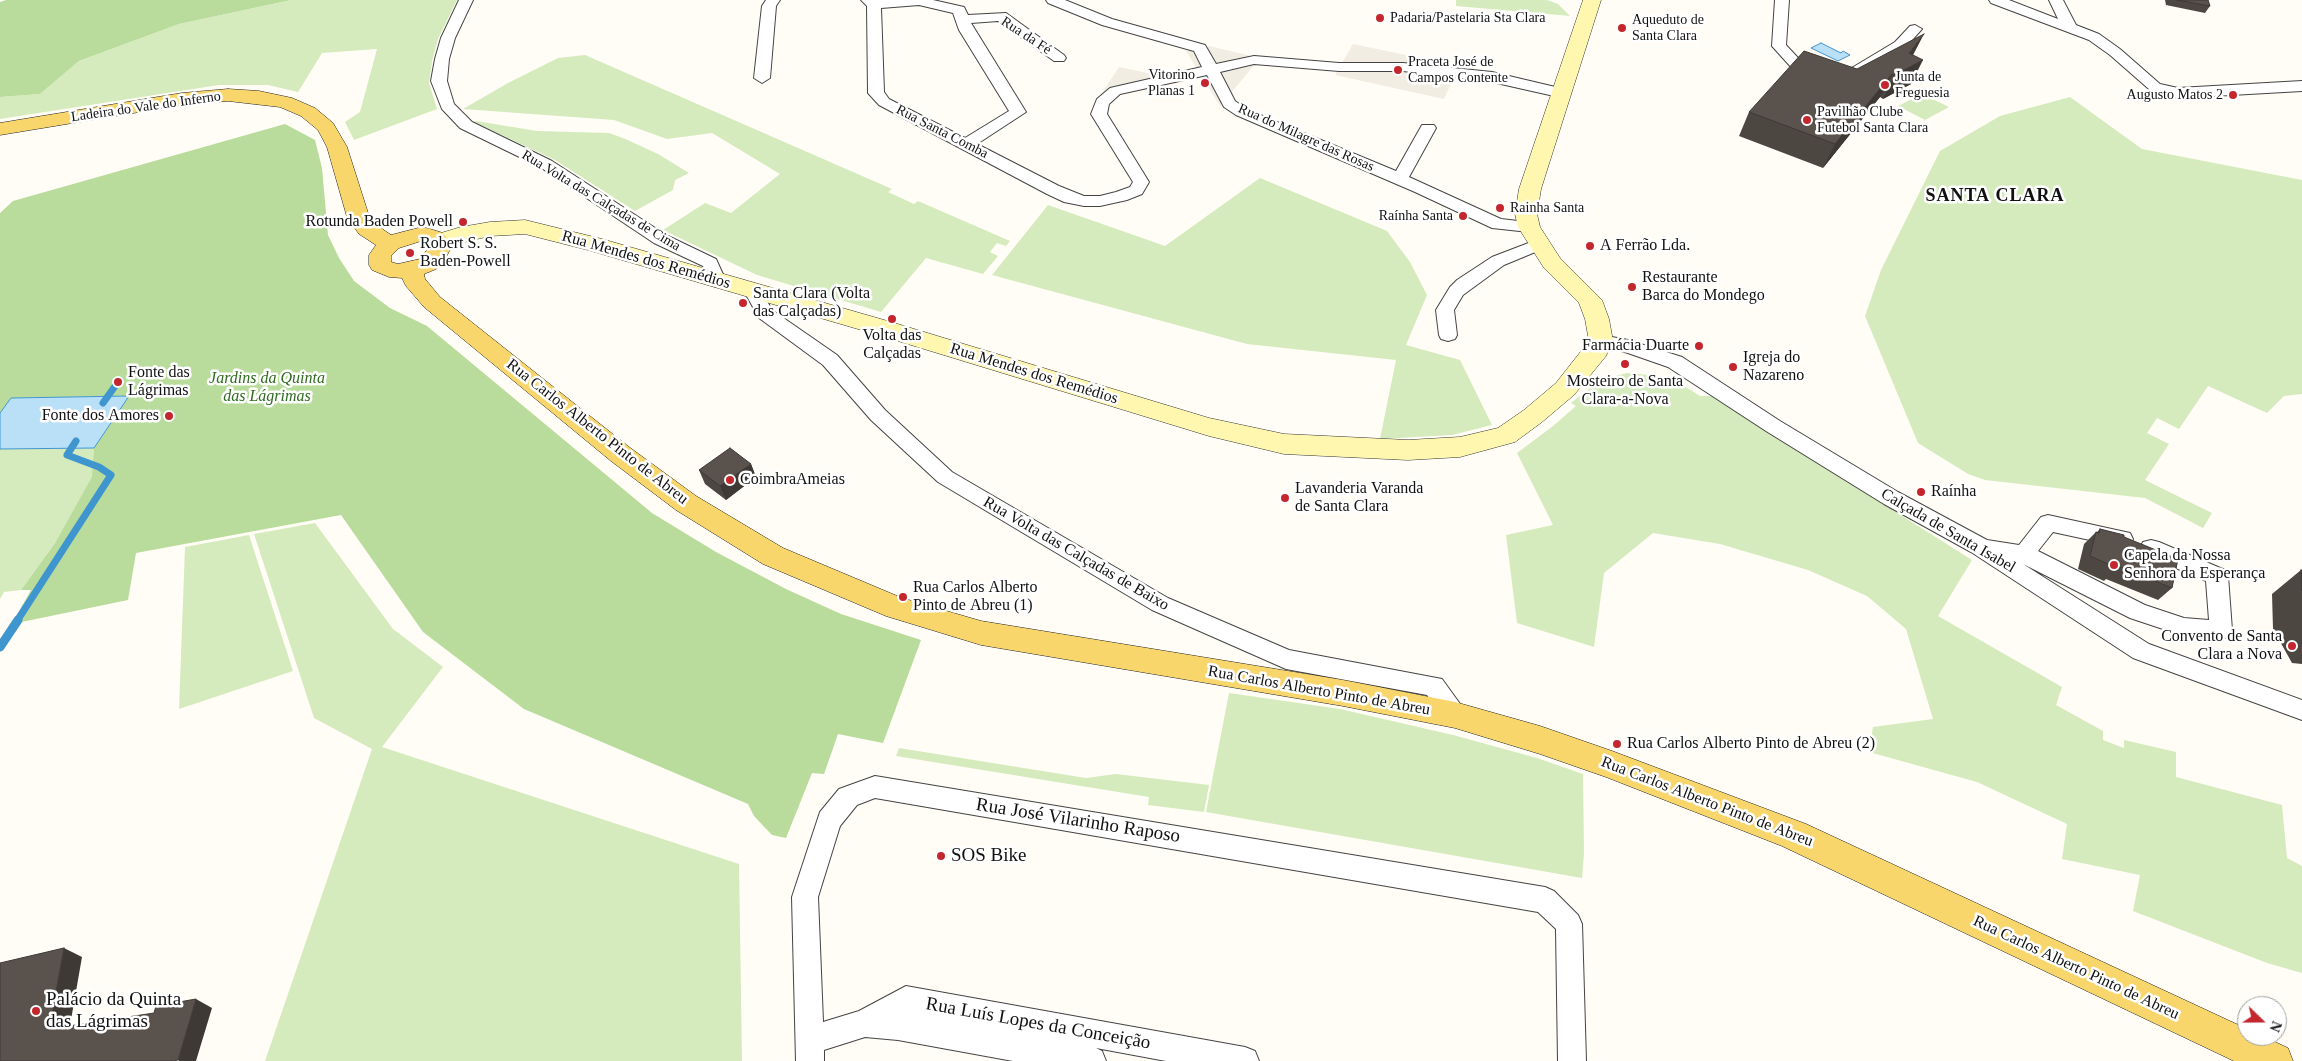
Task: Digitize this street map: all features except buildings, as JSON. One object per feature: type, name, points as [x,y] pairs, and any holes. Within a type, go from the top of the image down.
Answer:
[{"type":"main road","name":"Ladeira do Vale do Inferno","points":[[0,129],[182,99],[228,95],[259,97],[285,102],[308,112],[326,127],[337,147],[358,217],[375,236],[391,243]]},
{"type":"main road","points":[[422,234],[429,235],[439,241],[441,246],[435,258],[412,270],[390,271],[380,264],[380,255],[391,243],[405,237],[422,234]]},
{"type":"main road","name":"Rua Carlos Alberto Pinto de Abreu","points":[[412,270],[414,281],[432,302],[620,454],[686,503],[782,559],[896,608],[981,633],[1297,685],[1456,715],[1598,760],[1794,835],[2275,1061]]},
{"type":"street","name":"Rua Volta das Calçadas de Cima","points":[[466,0],[448,38],[442,59],[439,81],[447,106],[466,125],[546,164],[660,239],[710,263],[717,281]]},
{"type":"street","points":[[762,78],[769,6],[773,0]]},
{"type":"street","name":"Rua do Milagre das Rosas","points":[[1053,0],[1107,22],[1200,48],[1229,104],[1241,112],[1400,179],[1498,224],[1534,236]]},
{"type":"street","points":[[1570,0],[1590,8],[1530,189],[1526,214],[1534,236],[1552,263],[1590,300],[1597,319],[1601,341]]},
{"type":"street","points":[[1782,0],[1779,46],[1795,63],[1837,78],[1856,72],[1900,45],[1915,29]]},
{"type":"street","points":[[1996,0],[2094,37],[2115,52],[2155,87],[2178,93],[2302,86]]},
{"type":"street","points":[[2056,0],[2069,26]]},
{"type":"street","name":"Rua da Fé","points":[[871,2],[919,1],[961,15],[1001,16],[1059,58]]},
{"type":"street","name":"Rua Santa Comba","points":[[871,2],[876,93],[884,102],[1070,198],[1100,201],[1136,190],[1141,182],[1099,114],[1102,102],[1116,91],[1213,70]]},
{"type":"street","points":[[961,15],[966,30],[1018,112],[966,144]]},
{"type":"street","points":[[1213,70],[1254,60],[1339,67],[1403,68],[1492,77],[1563,93]]},
{"type":"street","points":[[1400,179],[1428,128]]},
{"type":"street","name":"Rua Mendes dos Remédios","points":[[439,241],[490,228],[526,227],[594,244],[1209,427],[1284,444],[1408,450],[1460,447],[1506,435],[1534,416],[1565,388],[1597,350],[1601,341]]},
{"type":"street","points":[[1448,335],[1446,310],[1456,291],[1463,284],[1534,236]]},
{"type":"street","name":"Rua Volta das Calçadas de Baixo","points":[[753,291],[765,314],[830,360],[878,415],[945,477],[1160,604],[1286,659],[1434,686],[1456,715]]},
{"type":"street","name":"Calçada de Santa Isabel","points":[[1601,341],[1628,346],[1675,362],[1773,426],[1882,492],[1979,546],[2141,651],[2302,710]]},
{"type":"street","points":[[1979,546],[2024,554],[2138,612],[2184,627],[2221,630],[2217,576],[2143,545],[2086,530],[2048,523],[2024,554]]},
{"type":"street","name":"Rua José Vilarinho Raposo","points":[[809,1051],[805,896],[829,820],[848,798],[875,787],[1545,900],[1569,924],[1572,1061]]},
{"type":"street","name":"Rua Luís Lopes da Conceição","points":[[809,1051],[906,1000],[1244,1061]]},
{"type":"street","name":"Rua Luís Lopes da Conceição","points":[[865,1023],[898,1026],[1092,1061]]},
{"type":"green space","points":[[6,0],[291,0],[179,24],[79,61],[40,94],[0,97],[0,2]]},
{"type":"green space","points":[[291,0],[457,0],[438,39],[432,61],[429,83],[437,109],[354,140],[345,122],[360,112],[377,49],[322,53],[298,92],[268,85],[219,85],[0,119],[0,97],[40,94],[79,61],[179,24]]},
{"type":"green space","points":[[1456,0],[1547,0],[1558,4],[1570,16],[1456,6]]},
{"type":"green space","points":[[585,55],[892,189],[888,192],[914,204],[918,201],[1010,241],[1006,246],[997,243],[990,252],[998,256],[983,274],[926,258],[881,312],[757,275],[663,230],[705,203],[731,213],[780,174],[712,133],[667,139],[614,120],[463,109],[508,83],[558,58]]},
{"type":"green space","points":[[1922,94],[1949,107],[1925,120],[1898,106]]},
{"type":"green space","points":[[2070,97],[2142,149],[2302,180],[2302,394],[2284,396],[2267,413],[2208,386],[2179,429],[2157,418],[2147,433],[2169,444],[2145,480],[2212,513],[2203,528],[2145,498],[1985,480],[1968,474],[1918,443],[1865,316],[1881,270],[1940,151],[2000,116]]},
{"type":"green space","points":[[474,122],[537,131],[609,133],[658,154],[689,173],[675,180],[673,190],[635,211],[555,160]]},
{"type":"green space","name":"Jardins da Quinta das Lágrimas","points":[[285,124],[315,140],[322,168],[328,235],[339,258],[354,281],[390,308],[427,326],[652,513],[716,552],[786,589],[841,614],[921,640],[883,743],[838,734],[824,774],[812,773],[786,838],[772,835],[754,816],[748,804],[524,709],[423,632],[341,515],[136,553],[128,600],[12,624],[31,590],[21,590],[55,543],[92,477],[94,448],[129,396],[11,398],[0,413],[0,213],[13,201]]},
{"type":"green space","points":[[1260,178],[1387,231],[1410,262],[1427,295],[1406,345],[1460,360],[1492,425],[1452,435],[1380,439],[1396,360],[1247,344],[992,275],[1048,205],[1165,246]]},
{"type":"green space","points":[[1627,373],[1662,376],[1678,382],[1700,396],[1712,396],[1972,560],[1938,616],[2062,687],[2056,705],[2103,731],[2103,740],[2124,748],[2124,740],[2176,752],[2176,777],[2282,805],[2287,858],[2302,866],[2302,973],[2267,963],[2133,911],[2140,875],[2062,859],[2067,824],[1977,782],[1869,752],[1873,727],[1933,719],[1906,629],[1867,596],[1808,570],[1720,544],[1653,533],[1604,573],[1594,647],[1517,623],[1506,535],[1553,525],[1517,453],[1576,406],[1571,403],[1600,380]]},
{"type":"green space","points":[[94,448],[93,477],[55,543],[21,590],[4,592],[0,599],[0,449]]},
{"type":"green space","points":[[315,523],[393,629],[443,667],[382,747],[739,864],[742,1061],[265,1061],[372,749],[314,718],[254,534]]},
{"type":"green space","points":[[249,535],[293,671],[179,709],[185,547]]},
{"type":"green space","points":[[1229,693],[1340,709],[1453,735],[1537,758],[1583,774],[1584,853],[1582,878],[1206,812]]},
{"type":"green space","points":[[899,748],[1086,778],[1116,774],[1209,785],[1204,812],[1148,805],[1149,797],[896,756]]},
{"type":"shaded area","name":"Praceta José de Campos Contente","points":[[1353,44],[1459,66],[1444,99],[1335,75]]},
{"type":"shaded area","points":[[1209,46],[1260,58],[1220,106],[1186,51]]},
{"type":"shaded area","points":[[1119,67],[1162,76],[1166,83],[1098,99]]},
{"type":"water","points":[[1821,43],[1841,53],[1843,51],[1850,55],[1838,61],[1811,48]]},
{"type":"water","points":[[129,396],[94,448],[0,449],[0,413],[11,398]]},
{"type":"waterway","points":[[103,403],[118,382]]},
{"type":"waterway","points":[[17,621],[111,475],[99,467],[67,455],[76,441]]},
{"type":"waterway","points":[[0,647],[18,620]]},
{"type":"place","name":"Padaria/Pastelaria Sta Clara","points":[[1380,18]]},
{"type":"place","name":"Aqueduto de Santa Clara","points":[[1622,28]]},
{"type":"place","name":"Praceta José de Campos Contente","points":[[1398,70]]},
{"type":"place","name":"Vitorino Planas 1","points":[[1205,83]]},
{"type":"place","name":"Junta de Freguesia","points":[[1885,85]]},
{"type":"place","name":"Augusto Matos 2","points":[[2233,95]]},
{"type":"place","name":"Pavilhão Clube Futebol Santa Clara","points":[[1807,120]]},
{"type":"place","name":"Rainha Santa","points":[[1500,208]]},
{"type":"place","name":"Raínha Santa","points":[[1463,216]]},
{"type":"place","name":"Rotunda Baden Powell","points":[[463,222]]},
{"type":"place","name":"A Ferrão Lda.","points":[[1590,246]]},
{"type":"place","name":"Robert S. S. Baden-Powell","points":[[410,253]]},
{"type":"place","name":"Restaurante Barca do Mondego","points":[[1632,287]]},
{"type":"place","name":"Santa Clara (Volta das Calçadas)","points":[[743,303]]},
{"type":"place","name":"Volta das Calçadas","points":[[892,319]]},
{"type":"place","name":"Farmácia Duarte","points":[[1699,346]]},
{"type":"place","name":"Mosteiro de Santa Clara-a-Nova","points":[[1625,364]]},
{"type":"place","name":"Igreja do Nazareno","points":[[1733,367]]},
{"type":"place","name":"Fonte das Lágrimas","points":[[118,382]]},
{"type":"place","name":"Fonte dos Amores","points":[[169,416]]},
{"type":"place","name":"CoimbraAmeias","points":[[730,480]]},
{"type":"place","name":"Raínha","points":[[1921,492]]},
{"type":"place","name":"Lavanderia Varanda de Santa Clara","points":[[1285,498]]},
{"type":"place","name":"Capela da Nossa Senhora da Esperança","points":[[2114,565]]},
{"type":"place","name":"Rua Carlos Alberto Pinto de Abreu (1)","points":[[903,597]]},
{"type":"place","name":"Convento de Santa Clara a Nova","points":[[2292,646]]},
{"type":"place","name":"Rua Carlos Alberto Pinto de Abreu (2)","points":[[1617,744]]},
{"type":"place","name":"SOS Bike","points":[[941,856]]},
{"type":"place","name":"Palácio da Quinta das Lágrimas","points":[[36,1011]]},
{"type":"district","name":"SANTA CLARA","points":[[1995,196]]}]
